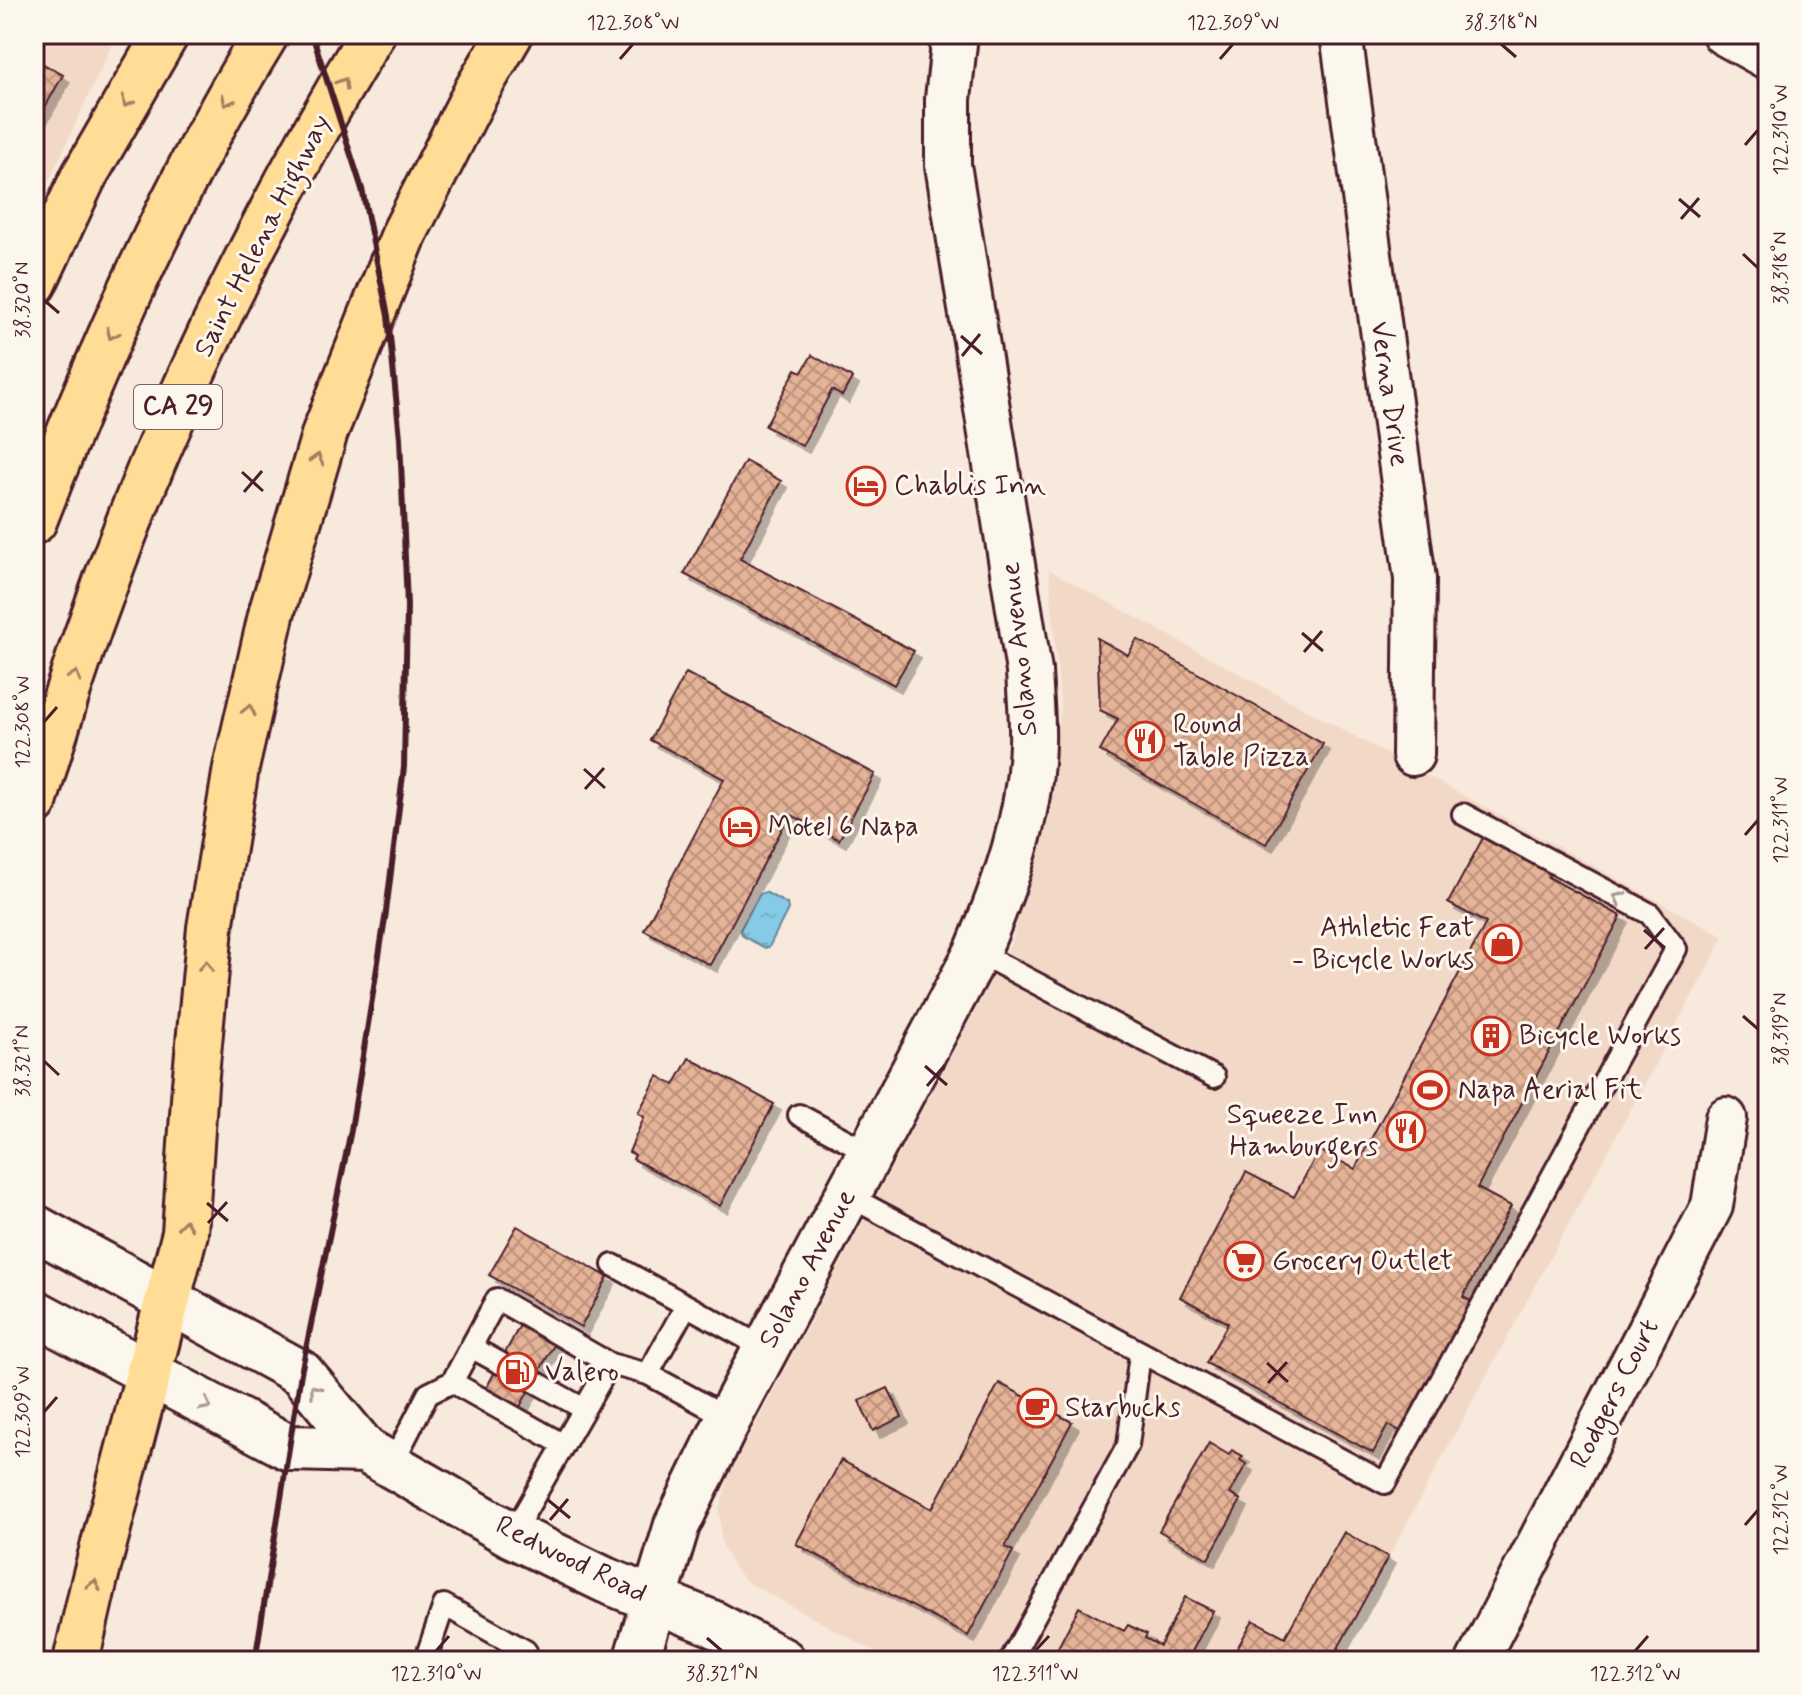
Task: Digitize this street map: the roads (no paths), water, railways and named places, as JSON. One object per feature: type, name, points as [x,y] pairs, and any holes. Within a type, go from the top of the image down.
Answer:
[{"type":"highway","points":[[34,283],[83,178],[166,34]]},
{"type":"highway","name":"CA 29","points":[[34,521],[79,406],[155,239],[237,82],[266,34]]},
{"type":"highway","name":"Saint Helena Highway","points":[[34,803],[101,598],[162,442],[244,266],[316,127],[372,34]]},
{"type":"highway","points":[[76,1661],[185,1233],[210,928],[236,768],[272,611],[325,432],[405,232],[476,92],[510,34]]},
{"type":"street","name":"Solano Avenue","points":[[636,1661],[677,1525],[729,1418],[977,952],[999,900],[1022,823],[1032,746],[1029,671],[948,165],[948,99],[955,34]]},
{"type":"street","name":"Verna Drive","points":[[1341,34],[1415,579],[1413,755]]},
{"type":"street","points":[[1723,34],[1768,59]]},
{"type":"street","name":"Rodgers Court","points":[[1477,1661],[1712,1206],[1726,1118]]},
{"type":"street","name":"Redwood Road","points":[[34,1227],[301,1373],[378,1457],[512,1535],[605,1580],[712,1623],[783,1661]]},
{"type":"street","name":"Redwood Road","points":[[49,1320],[290,1448],[378,1457]]},
{"type":"lane","points":[[847,1195],[1385,1483],[1676,949],[1650,914],[1463,814]]},
{"type":"lane","points":[[977,952],[1214,1077]]},
{"type":"lane","points":[[799,1115],[870,1153]]},
{"type":"lane","points":[[613,1265],[766,1349]]},
{"type":"lane","points":[[378,1457],[428,1394],[452,1382],[497,1299],[610,1364],[648,1374],[729,1418]]},
{"type":"lane","points":[[648,1374],[686,1306]]},
{"type":"lane","points":[[471,1347],[500,1363]]},
{"type":"lane","points":[[1010,1661],[1128,1445],[1140,1354]]},
{"type":"lane","points":[[512,1535],[610,1364]]},
{"type":"lane","points":[[534,1381],[584,1409]]},
{"type":"lane","points":[[452,1382],[564,1445]]},
{"type":"lane","points":[[425,1661],[444,1605],[526,1651],[523,1661]]},
{"type":"water","points":[[765,892],[787,904],[788,909],[769,947],[765,948],[743,936],[740,930],[760,894]]},
{"type":"railway","points":[[255,1661],[301,1373],[351,1130],[386,912],[404,767],[407,606],[400,438],[388,316],[362,189],[312,34]]},
{"type":"place","name":"Chablis Inn","points":[[866,486]]},
{"type":"place","name":"Round Table Pizza","points":[[1145,741]]},
{"type":"place","name":"Motel 6 Napa","points":[[740,827]]},
{"type":"place","name":"Athletic Feat - Bicycle Works","points":[[1502,944]]},
{"type":"place","name":"Bicycle Works","points":[[1491,1036]]},
{"type":"place","name":"Napa Aerial Fit","points":[[1430,1090]]},
{"type":"place","name":"Squeeze Inn Hamburgers","points":[[1406,1131]]},
{"type":"place","name":"Grocery Outlet","points":[[1244,1261]]},
{"type":"place","name":"Valero","points":[[517,1372]]},
{"type":"place","name":"Starbucks","points":[[1037,1408]]}]
